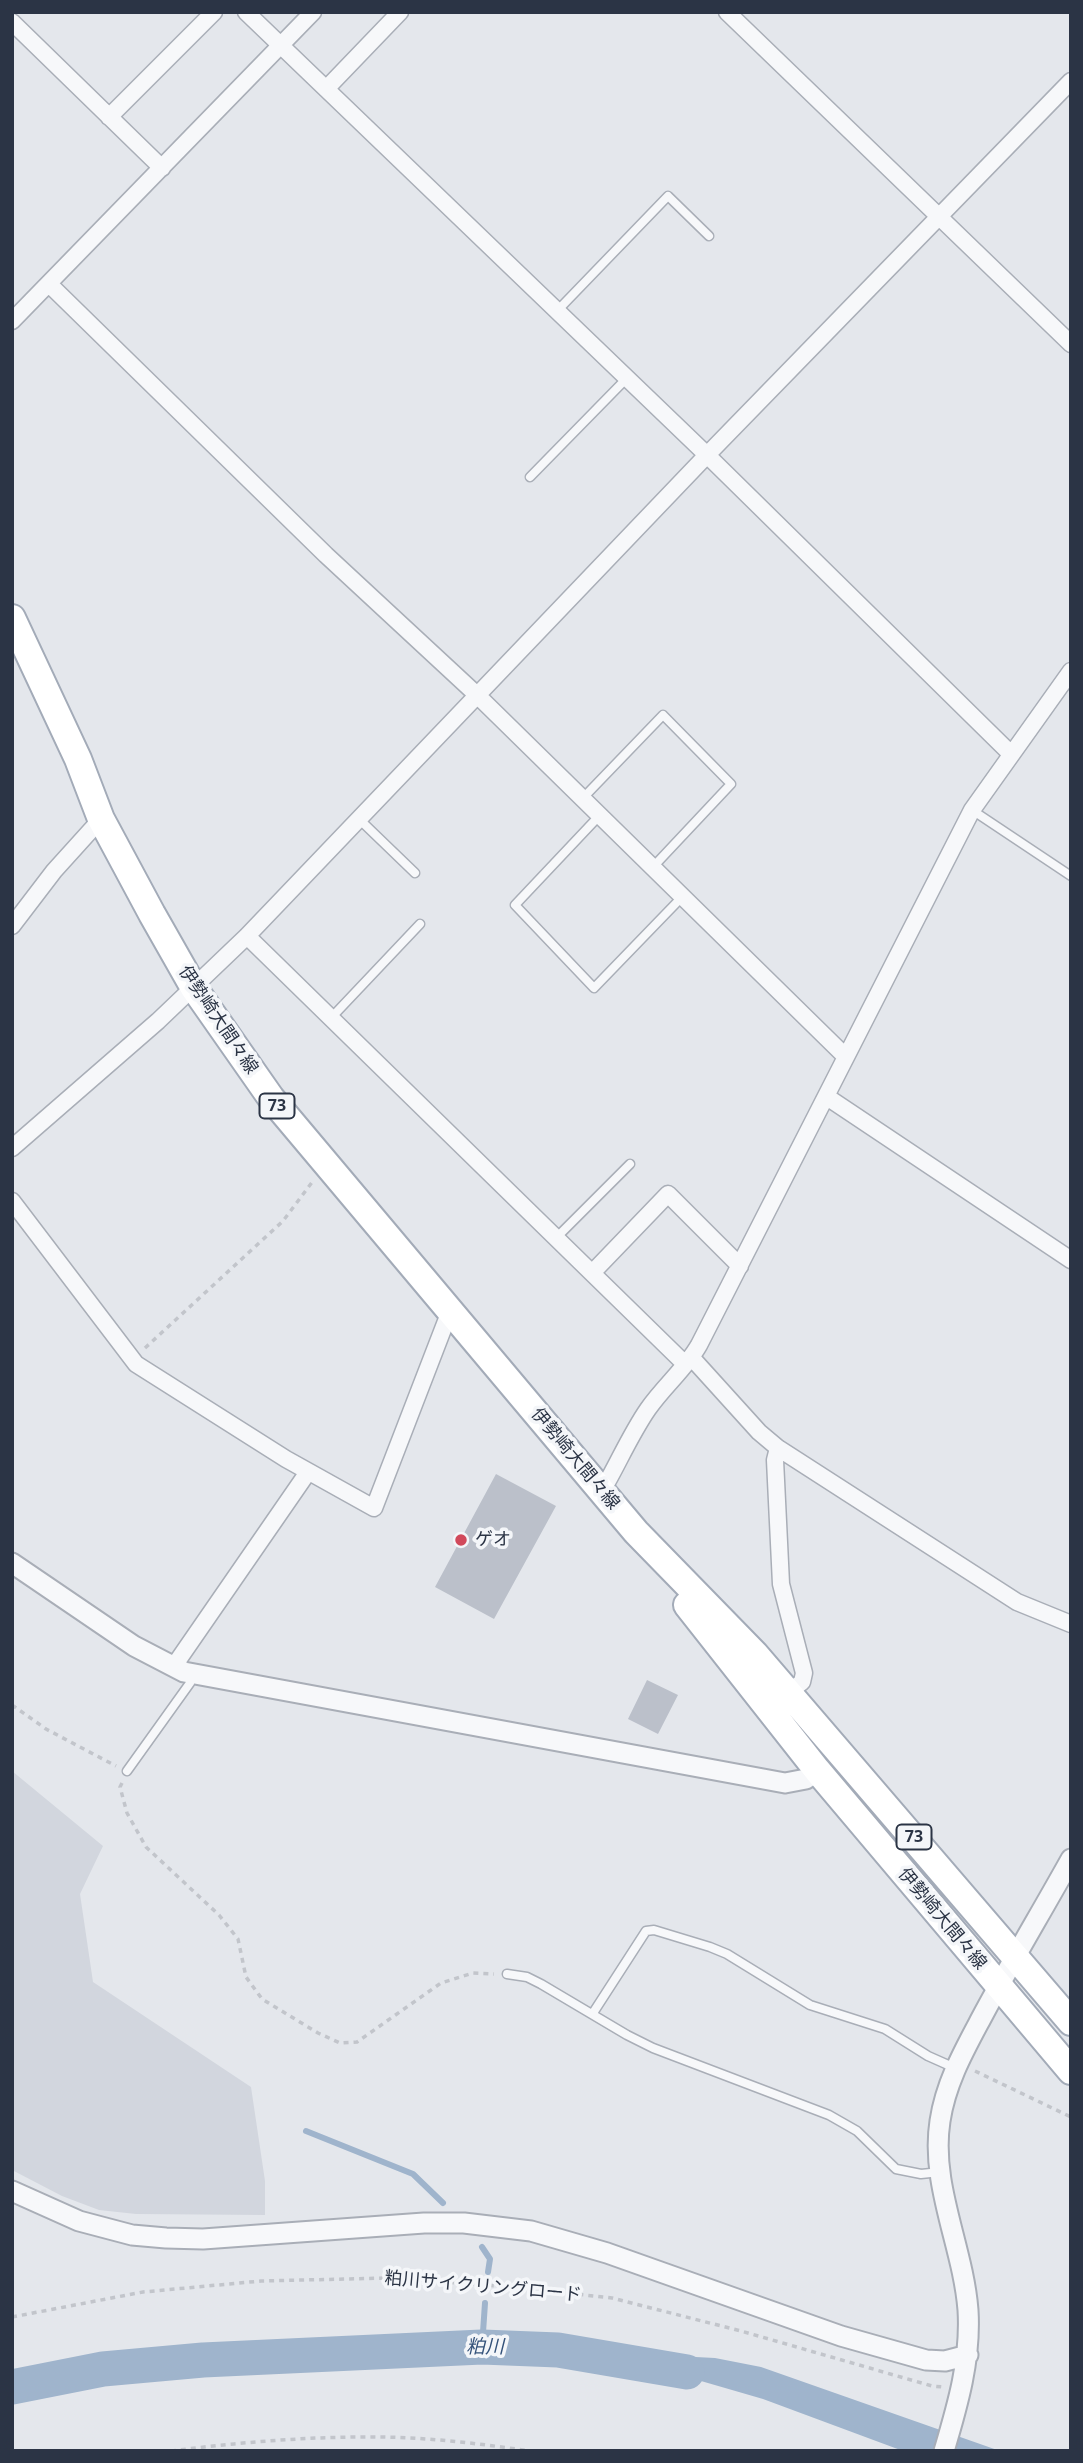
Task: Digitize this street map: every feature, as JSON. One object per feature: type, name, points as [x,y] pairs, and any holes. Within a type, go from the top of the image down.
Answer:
[{"type":"main road","name":"伊勢崎大間々線","points":[[12,618],[78,759],[101,819],[194,988],[271,1098],[636,1532],[726,1623],[789,1692],[1071,2022]]},
{"type":"main road","name":"伊勢崎大間々線","points":[[636,1532],[667,1580],[817,1770],[1071,2071]]},
{"type":"street","points":[[109,117],[214,12]]},
{"type":"street","points":[[246,12],[707,455],[1011,754]]},
{"type":"street","points":[[12,321],[313,12]]},
{"type":"street","points":[[326,89],[400,12]]},
{"type":"street","points":[[727,12],[937,218],[1071,344]]},
{"type":"street","points":[[12,22],[162,168]]},
{"type":"street","points":[[12,1148],[194,988],[247,936],[707,455],[1071,81]]},
{"type":"street","points":[[49,285],[326,555],[477,695],[845,1056]]},
{"type":"street","points":[[602,1491],[648,1409],[688,1361],[740,1266],[972,810],[1071,671]]},
{"type":"street","points":[[12,926],[54,871],[101,819]]},
{"type":"street","points":[[247,936],[592,1273],[778,1448],[1017,1602],[1071,1624]]},
{"type":"street","points":[[827,1097],[1071,1260]]},
{"type":"street","points":[[592,1273],[668,1194],[740,1266]]},
{"type":"street","points":[[12,1201],[133,1359],[308,1472],[374,1508],[450,1311]]},
{"type":"street","points":[[778,1448],[775,1460],[781,1584],[804,1673],[802,1682],[789,1692]]},
{"type":"street","points":[[174,1666],[308,1472]]},
{"type":"street","points":[[12,1563],[134,1646],[194,1674],[785,1783],[806,1779],[817,1770]]},
{"type":"street","points":[[944,2451],[958,2404],[968,2355],[968,2308],[940,2172],[940,2120],[956,2068],[998,1986],[1071,1859]]},
{"type":"street","points":[[12,2191],[79,2221],[132,2235],[166,2238],[203,2239],[424,2223],[464,2223],[531,2231],[607,2253],[841,2336],[926,2360],[946,2361],[968,2355]]},
{"type":"lane","points":[[557,311],[668,196],[709,236]]},
{"type":"lane","points":[[530,477],[627,378]]},
{"type":"lane","points":[[583,799],[663,715],[731,784],[653,867]]},
{"type":"lane","points":[[972,810],[1071,876]]},
{"type":"lane","points":[[600,815],[515,905],[594,988],[683,896]]},
{"type":"lane","points":[[359,819],[415,873]]},
{"type":"lane","points":[[331,1018],[420,923]]},
{"type":"lane","points":[[556,1238],[630,1164]]},
{"type":"lane","points":[[127,1771],[190,1684],[194,1674]]},
{"type":"lane","points":[[593,2013],[646,1931],[654,1930],[727,1954],[810,2005],[885,2029],[928,2056],[956,2068]]},
{"type":"lane","points":[[506,1974],[527,1977],[541,1984],[653,2048],[829,2115],[857,2131],[896,2169],[921,2174],[940,2172]]},
{"type":"path","points":[[133,1359],[283,1220],[326,1164]]},
{"type":"path","points":[[12,1705],[46,1730],[127,1771],[120,1787],[127,1814],[146,1847],[219,1915],[238,1939],[246,1978],[262,1999],[318,2033],[340,2043],[357,2042],[441,1983],[473,1973],[506,1974]]},
{"type":"path","points":[[956,2068],[980,2071],[1071,2117]]},
{"type":"path","name":"粕川サイクリングロード","points":[[12,2317],[143,2292],[261,2281],[389,2278],[484,2285],[612,2298],[741,2331],[932,2386],[944,2387]]},
{"type":"path","points":[[171,2451],[257,2441],[386,2437],[530,2451]]},
{"type":"shaded area","points":[[12,1771],[103,1846],[80,1894],[93,1982],[251,2087],[265,2181],[265,2215],[136,2214],[99,2210],[62,2196],[12,2170]]},
{"type":"water","points":[[676,2356],[715,2358],[761,2367],[1000,2451],[903,2451],[763,2399],[639,2363]]},
{"type":"building","points":[[496,1474],[556,1506],[494,1619],[435,1587]]},
{"type":"building","points":[[647,1680],[678,1695],[658,1734],[628,1719]]},
{"type":"waterway","points":[[306,2131],[413,2174],[443,2203]]},
{"type":"waterway","points":[[482,2247],[490,2259],[488,2272]]},
{"type":"waterway","points":[[482,2347],[485,2303]]},
{"type":"waterway","name":"粕川","points":[[12,2387],[103,2369],[203,2360],[482,2347],[558,2350],[687,2372]]},
{"type":"place","name":"ゲオ","points":[[461,1540]]}]
